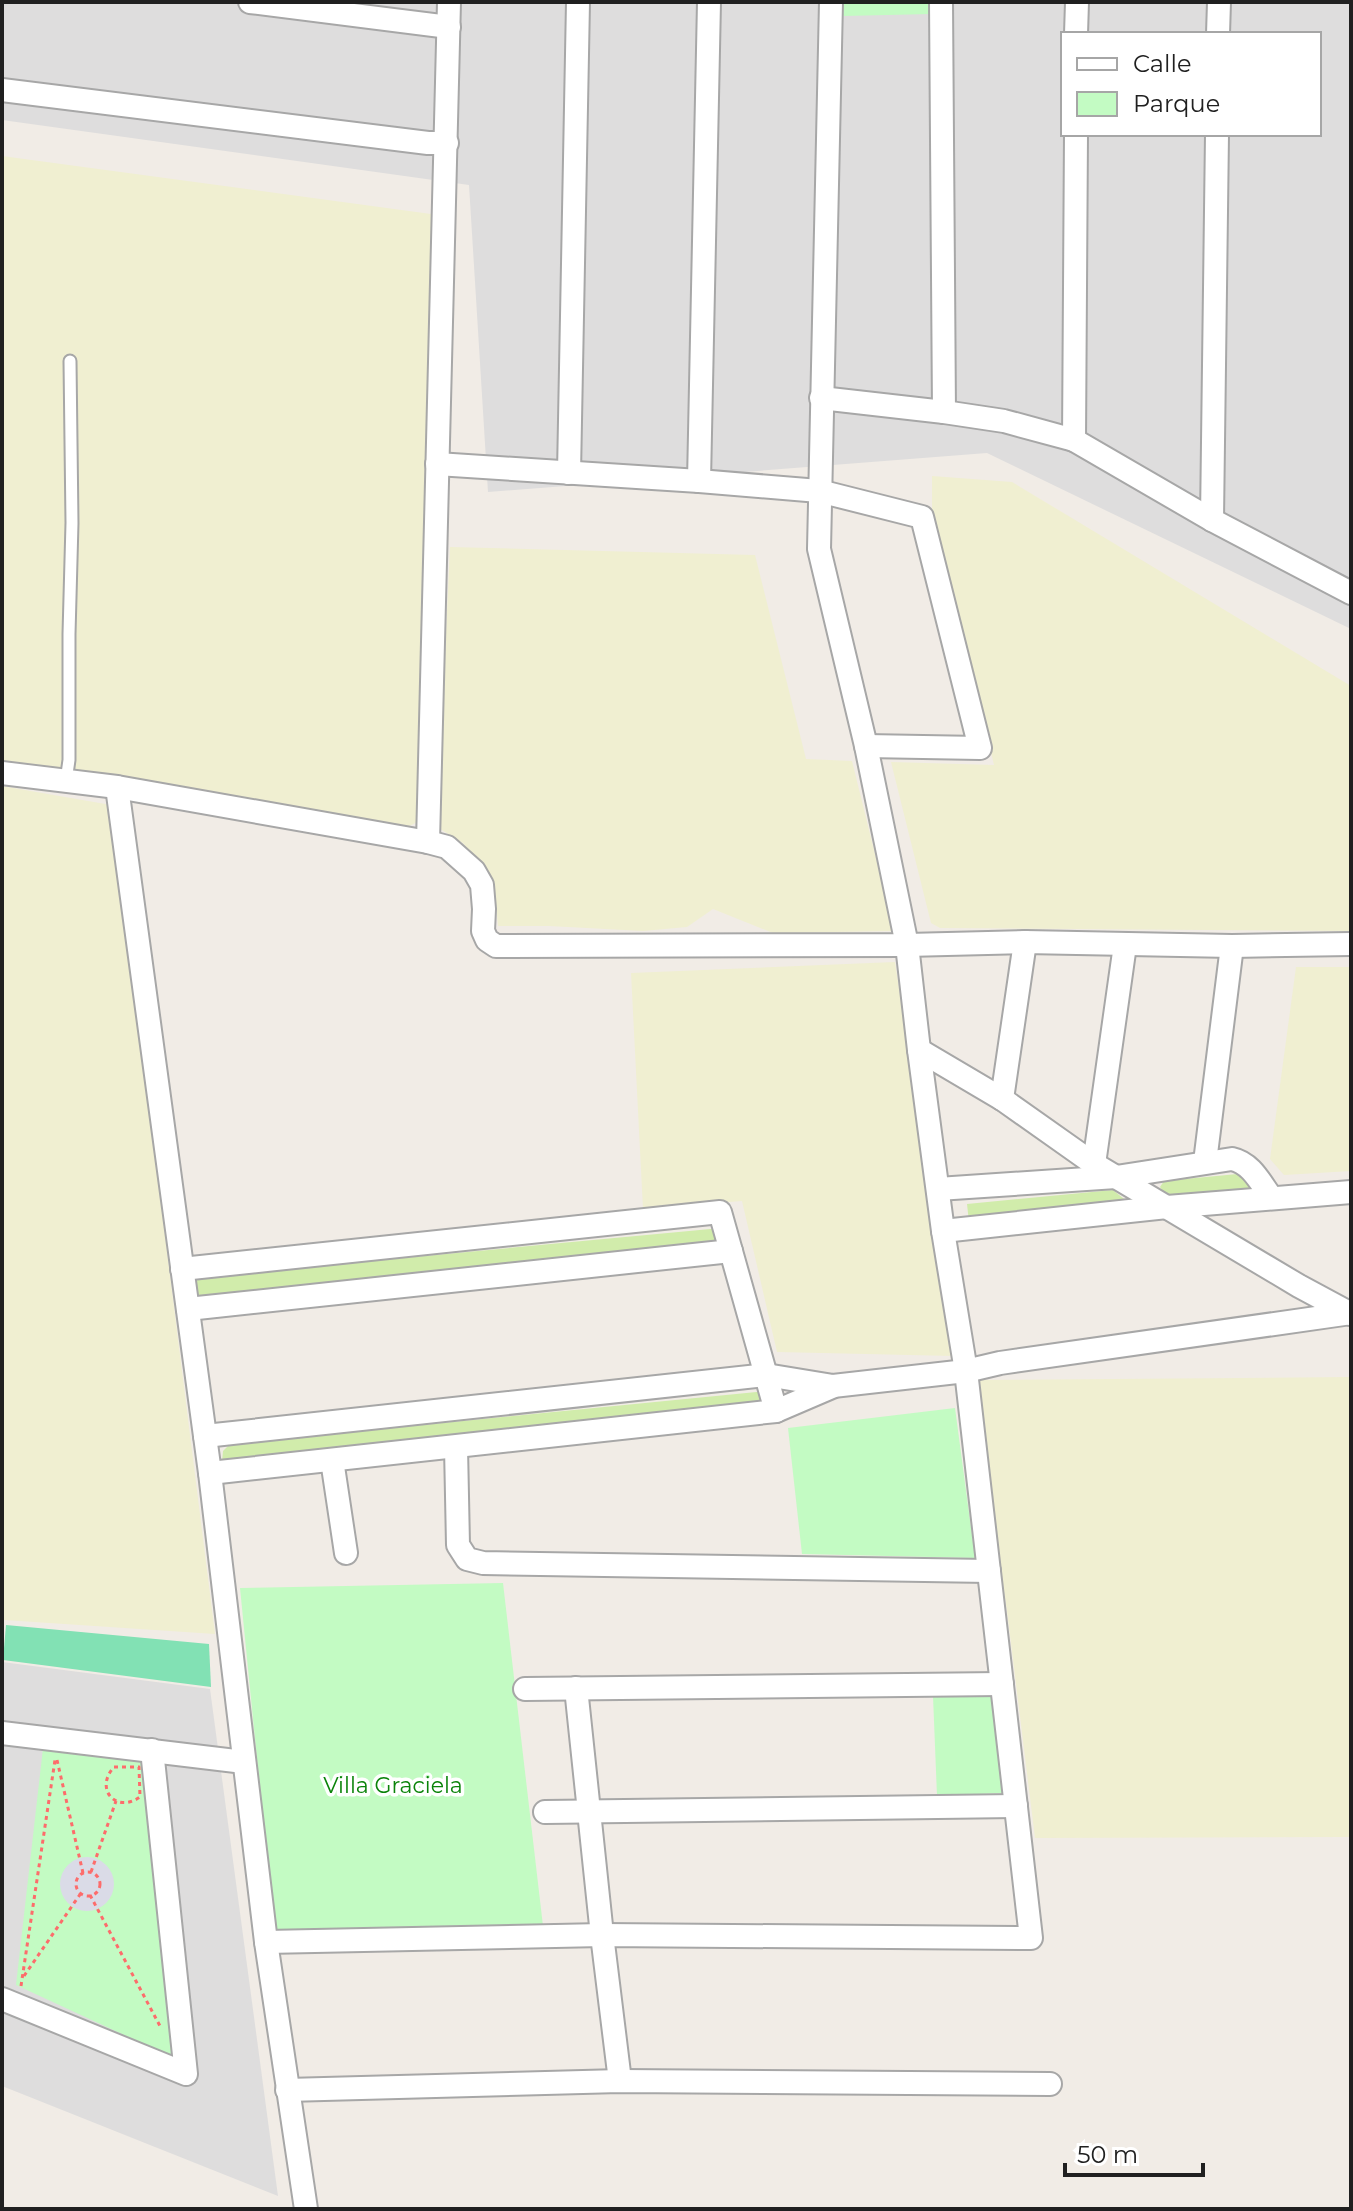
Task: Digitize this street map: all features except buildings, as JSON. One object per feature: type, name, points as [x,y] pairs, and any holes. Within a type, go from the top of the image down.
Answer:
[{"type":"street","points":[[250,2],[449,27]]},
{"type":"street","points":[[428,842],[449,2]]},
{"type":"street","points":[[569,473],[578,2]]},
{"type":"street","points":[[699,481],[709,2]]},
{"type":"street","points":[[266,1942],[602,1935],[1031,1938],[966,1371],[943,1231],[907,945],[866,746],[819,549],[831,2]]},
{"type":"street","points":[[941,2],[944,412]]},
{"type":"street","points":[[1076,32],[1077,2]]},
{"type":"street","points":[[1218,32],[1219,2]]},
{"type":"street","points":[[2,90],[447,143]]},
{"type":"street","points":[[1074,440],[1076,136]]},
{"type":"street","points":[[1212,520],[1217,136]]},
{"type":"street","points":[[821,398],[1004,421],[1074,440],[1212,520],[1351,593]]},
{"type":"street","points":[[437,464],[819,491],[922,517],[980,748],[866,746]]},
{"type":"street","points":[[2,773],[117,787],[447,847],[474,871],[482,885],[483,931],[487,940],[496,946],[1025,942],[1232,946],[1351,944]]},
{"type":"street","points":[[117,787],[210,1473],[266,1942],[306,2209]]},
{"type":"street","points":[[1002,1099],[1025,942]]},
{"type":"street","points":[[1094,1164],[1125,945]]},
{"type":"street","points":[[1205,1162],[1232,946]]},
{"type":"street","points":[[919,1050],[1002,1099],[1094,1164],[1299,1286],[1351,1313]]},
{"type":"street","points":[[938,1189],[1116,1177],[1232,1159],[1242,1161],[1271,1197]]},
{"type":"street","points":[[943,1231],[1271,1197],[1351,1192]]},
{"type":"street","points":[[182,1269],[720,1212],[776,1411]]},
{"type":"street","points":[[188,1309],[731,1251]]},
{"type":"street","points":[[205,1436],[766,1375],[833,1386],[966,1371],[1000,1363],[1351,1313]]},
{"type":"street","points":[[210,1473],[776,1411],[833,1386]]},
{"type":"street","points":[[456,1447],[458,1545],[467,1559],[483,1563],[989,1571]]},
{"type":"street","points":[[332,1460],[346,1553]]},
{"type":"street","points":[[525,1689],[1002,1684]]},
{"type":"street","points":[[576,1688],[620,2081]]},
{"type":"street","points":[[2,1733],[244,1762]]},
{"type":"street","points":[[10,2003],[186,2074],[152,1750]]},
{"type":"street","points":[[545,1812],[1016,1806]]},
{"type":"street","points":[[287,2090],[620,2081],[1050,2084]]},
{"type":"lane","points":[[66,781],[69,760],[72,523],[70,361]]},
{"type":"path","points":[[22,1978],[56,1755],[83,1873]]},
{"type":"path","points":[[114,1767],[139,1767],[140,1797],[129,1803],[116,1801],[107,1791],[109,1772],[114,1767]]},
{"type":"path","points":[[91,1872],[116,1801]]},
{"type":"path","points":[[91,1872],[100,1884],[97,1892],[90,1895],[81,1893],[76,1882],[83,1873],[91,1872]]},
{"type":"path","points":[[10,2003],[22,1978],[81,1893]]},
{"type":"path","points":[[90,1895],[164,2033]]},
{"type":"shaded area","points":[[2,2],[1351,2],[1351,629],[987,453],[488,492],[469,185],[2,120]]},
{"type":"shaded area","points":[[2,1662],[210,1689],[278,2196],[2,2086]]},
{"type":"shaded area","points":[[87,1857],[106,1865],[114,1884],[106,1903],[87,1911],[68,1903],[60,1884],[68,1865]]},
{"type":"green space","points":[[844,2],[931,2],[931,14],[843,16]]},
{"type":"green space","points":[[2,156],[431,214],[431,463],[420,821],[409,826],[2,764]]},
{"type":"green space","points":[[932,476],[1012,482],[1351,686],[1351,931],[940,928],[931,923],[891,762],[994,765],[932,509]]},
{"type":"green space","points":[[450,547],[755,555],[806,759],[852,761],[894,931],[773,933],[713,909],[687,927],[643,931],[498,926],[496,905],[486,873],[463,843],[437,827]]},
{"type":"green space","points":[[2,786],[111,805],[215,1634],[4,1620]]},
{"type":"green space","points":[[895,962],[954,1356],[777,1352],[742,1201],[643,1209],[631,973]]},
{"type":"green space","points":[[1296,967],[1351,967],[1351,1171],[1284,1175],[1270,1159]]},
{"type":"green space","points":[[1248,1173],[1250,1188],[1172,1195],[1160,1187],[1164,1181]]},
{"type":"green space","points":[[1113,1190],[1134,1207],[969,1222],[967,1204]]},
{"type":"green space","points":[[721,1228],[726,1244],[201,1299],[193,1294],[194,1283],[201,1277]]},
{"type":"green space","points":[[1351,1377],[1351,1837],[1035,1838],[1007,1611],[972,1380]]},
{"type":"green space","points":[[767,1391],[772,1407],[222,1462],[223,1451],[230,1444]]},
{"type":"green space","points":[[955,1408],[975,1558],[802,1554],[788,1428]]},
{"type":"green space","name":"Villa Graciela","points":[[503,1583],[543,1926],[274,1930],[240,1588]]},
{"type":"green space","points":[[6,1625],[209,1644],[211,1687],[3,1660]]},
{"type":"green space","points":[[999,1694],[1002,1793],[937,1796],[933,1696]]},
{"type":"green space","points":[[43,1748],[142,1759],[176,2059],[16,1985]]}]
